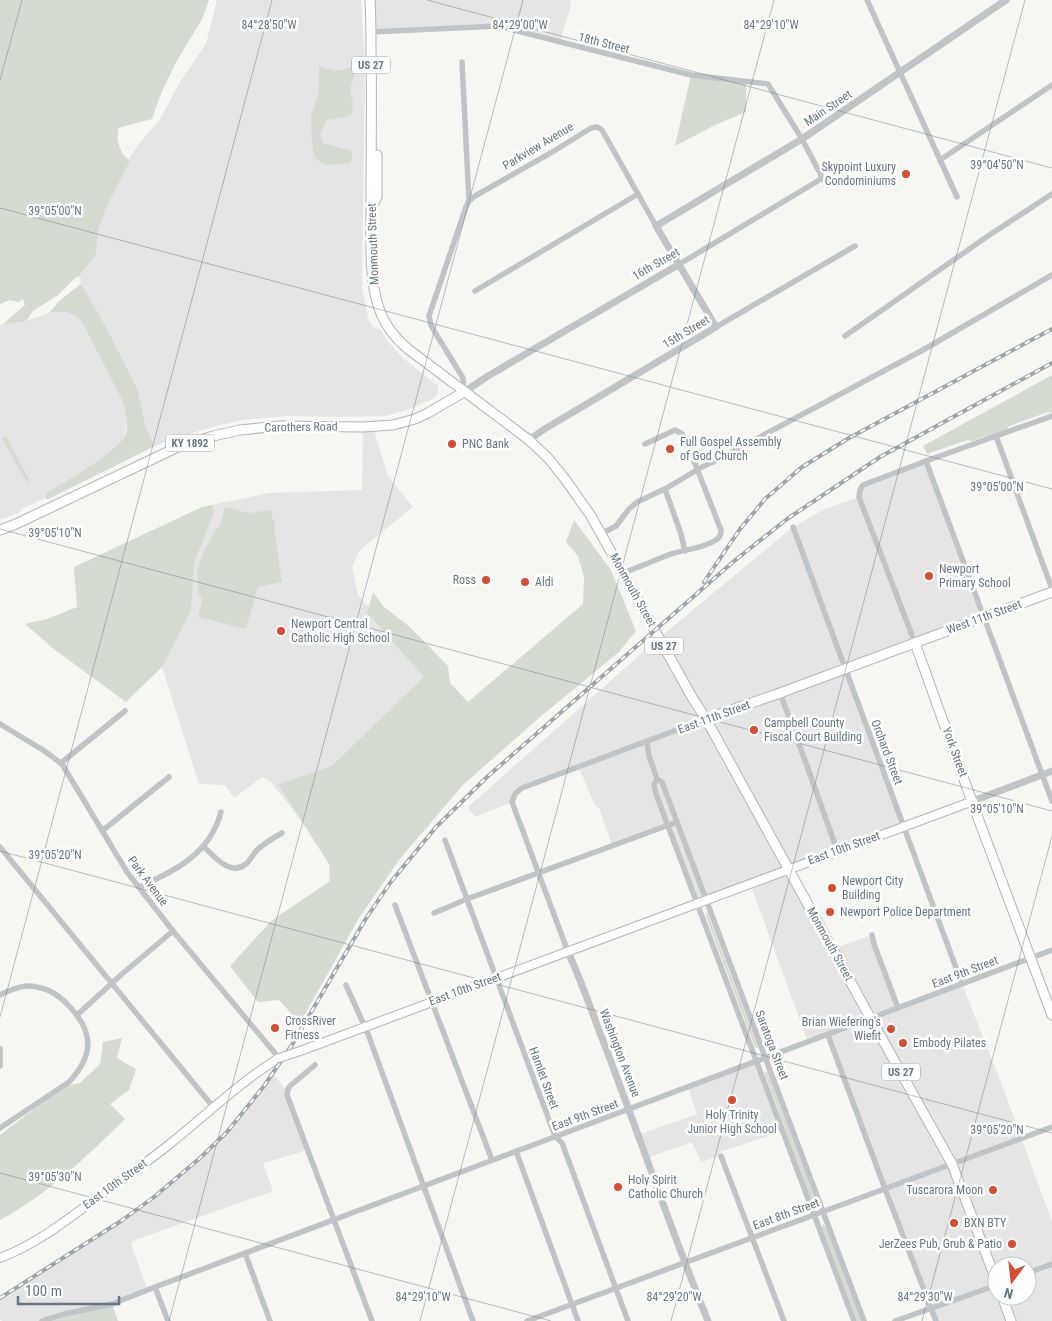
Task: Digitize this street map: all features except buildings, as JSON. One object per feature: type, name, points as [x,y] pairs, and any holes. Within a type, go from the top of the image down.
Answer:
[{"type":"main road","name":"US 27","points":[[370,0],[371,32]]},
{"type":"main road","name":"Monmouth Street","points":[[371,32],[372,131],[377,139],[377,197],[371,209],[374,285],[378,306],[383,318],[393,334],[408,349],[529,440],[548,458],[592,516],[952,1164],[987,1257]]},
{"type":"main road","name":"Carothers Road","points":[[0,530],[180,446],[213,436],[240,430],[280,426],[364,427],[394,425],[428,413],[464,392]]},
{"type":"main road","name":"West 11th Street","points":[[915,643],[1052,590]]},
{"type":"main road","name":"East 11th Street","points":[[706,719],[915,643]]},
{"type":"main road","name":"York Street","points":[[915,643],[1052,1015]]},
{"type":"main road","name":"East 10th Street","points":[[0,1258],[16,1252],[62,1224],[168,1145],[237,1088],[279,1058],[973,800]]},
{"type":"main road","points":[[1006,1306],[1011,1321]]},
{"type":"street","points":[[867,0],[957,197]]},
{"type":"street","name":"Main Street","points":[[656,226],[802,138],[1006,0]]},
{"type":"street","name":"18th Street","points":[[371,32],[498,26],[691,75],[765,83],[770,85],[802,138]]},
{"type":"street","points":[[462,62],[469,201],[429,316],[431,325],[463,378],[464,392]]},
{"type":"street","points":[[940,160],[1052,84]]},
{"type":"street","name":"Parkview Avenue","points":[[469,201],[594,127],[602,130],[716,328]]},
{"type":"street","name":"16th Street","points":[[464,392],[821,179],[821,175],[802,138]]},
{"type":"street","points":[[475,291],[638,194]]},
{"type":"street","points":[[845,336],[985,238],[1052,194]]},
{"type":"street","name":"15th Street","points":[[529,440],[855,246]]},
{"type":"street","points":[[601,534],[616,526],[628,508],[637,502],[665,490],[676,481],[827,402],[1052,275]]},
{"type":"street","points":[[1052,416],[926,460],[1052,801]]},
{"type":"street","points":[[623,573],[669,555],[706,545],[718,539],[721,530],[682,434],[675,430],[644,444]]},
{"type":"street","points":[[996,436],[1052,590]]},
{"type":"street","name":"York Street","points":[[915,643],[859,497],[863,485],[926,460]]},
{"type":"street","points":[[665,490],[685,551]]},
{"type":"street","name":"Orchard Street","points":[[792,527],[962,984]]},
{"type":"street","points":[[780,693],[837,850]]},
{"type":"street","points":[[61,763],[125,711]]},
{"type":"street","name":"East 11th Street","points":[[515,794],[522,788],[706,719]]},
{"type":"street","name":"Park Avenue","points":[[0,724],[61,763],[127,872],[173,931],[279,1058]]},
{"type":"street","name":"Saratoga Street","points":[[647,742],[657,779],[662,782],[864,1321]]},
{"type":"street","points":[[973,800],[1052,771]]},
{"type":"street","points":[[102,831],[169,776]]},
{"type":"street","name":"Saratoga Street","points":[[657,779],[654,785],[667,824],[854,1321]]},
{"type":"street","name":"Washington Avenue","points":[[515,794],[512,802],[629,1109],[684,1262],[708,1321]]},
{"type":"street","points":[[139,887],[167,875],[185,864],[203,846],[218,824],[221,812]]},
{"type":"street","points":[[434,913],[676,822]]},
{"type":"street","points":[[203,846],[223,865],[232,868],[240,867],[247,864],[255,852],[264,844],[282,832]]},
{"type":"street","name":"Hamlet Street","points":[[446,840],[556,1136],[562,1143],[628,1321]]},
{"type":"street","points":[[0,847],[214,1108]]},
{"type":"street","points":[[395,904],[492,1160]]},
{"type":"street","points":[[77,1015],[173,931]]},
{"type":"street","points":[[872,935],[898,1008]]},
{"type":"street","name":"East 9th Street","points":[[42,1321],[64,1314],[112,1304],[147,1289],[1052,950]]},
{"type":"street","points":[[346,985],[366,1027],[474,1321]]},
{"type":"street","points":[[0,995],[24,986],[38,987],[50,991],[64,1001],[83,1022],[88,1039],[83,1064],[69,1082],[0,1128]]},
{"type":"street","points":[[828,1035],[936,1321]]},
{"type":"street","points":[[0,1049],[0,1066]]},
{"type":"street","points":[[314,1065],[290,1086],[287,1095],[372,1321]]},
{"type":"street","name":"East 8th Street","points":[[527,1321],[1052,1127]]},
{"type":"street","points":[[516,1151],[578,1321]]},
{"type":"street","points":[[721,1156],[784,1321]]},
{"type":"street","points":[[246,1253],[270,1321]]},
{"type":"street","points":[[1037,1269],[1052,1264]]},
{"type":"street","points":[[155,1287],[168,1321]]},
{"type":"street","points":[[895,1321],[987,1287]]},
{"type":"shaded area","points":[[0,0],[209,0],[202,19],[175,64],[159,98],[152,119],[118,128],[120,147],[123,154],[130,161],[106,208],[98,231],[96,255],[79,276],[58,295],[33,311],[26,321],[8,324],[3,324],[25,305],[23,299],[18,302],[10,300],[0,304]]},
{"type":"shaded area","points":[[217,0],[361,0],[365,67],[362,288],[367,318],[374,328],[380,329],[388,342],[403,358],[438,386],[438,394],[434,398],[410,409],[385,416],[288,416],[242,420],[212,427],[155,446],[146,428],[138,390],[105,325],[81,284],[79,276],[96,255],[98,231],[106,208],[130,161],[128,160],[141,141],[159,121],[180,82],[206,44]]},
{"type":"shaded area","points":[[370,0],[569,0],[571,5],[560,42],[497,26],[371,32]]},
{"type":"shaded area","points":[[319,66],[335,71],[357,67],[350,89],[353,103],[352,113],[345,117],[327,120],[320,134],[323,143],[352,151],[350,163],[328,165],[320,162],[314,156],[311,116],[319,92]]},
{"type":"shaded area","points":[[691,75],[746,81],[746,112],[715,125],[675,146]]},
{"type":"shaded area","points":[[81,284],[105,325],[138,390],[146,428],[155,446],[48,499],[45,498],[47,493],[77,475],[112,450],[125,436],[127,427],[121,398],[82,322],[67,312],[49,313],[59,301]]},
{"type":"shaded area","points":[[64,310],[73,314],[82,322],[121,398],[127,419],[123,446],[129,459],[48,499],[45,498],[22,509],[20,512],[0,520],[0,325],[26,321]]},
{"type":"shaded area","points":[[1052,375],[1052,413],[1048,412],[1009,426],[1007,430],[986,437],[973,441],[967,440],[927,454],[923,446]]},
{"type":"shaded area","name":"Newport Central Catholic High School","points":[[363,427],[373,427],[388,476],[413,507],[359,551],[352,567],[358,595],[494,742],[364,900],[270,781],[262,777],[234,798],[225,785],[199,784],[162,667],[202,507],[269,493],[362,490]]},
{"type":"shaded area","points":[[6,437],[29,479],[28,482],[3,440]]},
{"type":"shaded area","points":[[926,461],[984,617],[845,669],[904,826],[789,868],[832,949],[872,935],[898,1008],[962,984],[1002,1085],[1052,1222],[1052,1321],[936,1321],[828,1035],[808,1042],[750,883],[697,902],[667,825],[612,845],[599,808],[595,805],[579,768],[522,788],[512,802],[475,817],[468,807],[659,638],[793,527],[823,510],[859,497],[863,485]]},
{"type":"shaded area","points":[[212,505],[214,512],[194,563],[191,610],[162,667],[126,702],[55,650],[25,624],[47,619],[77,607],[74,567],[202,507]]},
{"type":"shaded area","points":[[225,507],[249,513],[271,510],[273,520],[275,520],[274,527],[282,582],[258,587],[246,629],[198,617],[203,597],[199,597],[197,573],[203,553],[220,526]]},
{"type":"shaded area","points":[[574,520],[611,570],[636,631],[619,652],[540,717],[463,785],[399,860],[359,918],[300,1023],[279,1000],[258,1002],[230,966],[271,921],[330,881],[329,864],[278,784],[332,766],[424,677],[367,613],[373,592],[383,606],[410,627],[448,666],[450,683],[468,702],[583,604],[584,577],[578,556],[566,542]]},
{"type":"shaded area","points":[[707,912],[758,1048],[754,1045],[706,916]]},
{"type":"shaded area","points":[[122,1038],[117,1058],[136,1069],[129,1090],[110,1104],[125,1119],[81,1161],[50,1187],[0,1220],[0,1135],[64,1086],[80,1083],[100,1064],[103,1042]]},
{"type":"shaded area","name":"Holy Trinity Junior High School","points":[[757,1061],[783,1131],[720,1152],[721,1155],[701,1162],[692,1142],[647,1158],[638,1135],[697,1114],[688,1087]]},
{"type":"shaded area","points":[[765,1071],[768,1073],[816,1205],[812,1202]]},
{"type":"shaded area","points":[[273,1073],[287,1092],[308,1150],[264,1163],[273,1191],[132,1242],[132,1247],[147,1289],[112,1304],[42,1321],[2,1321],[0,1319],[0,1298],[121,1221],[167,1187],[227,1132],[250,1105]]},
{"type":"shaded area","points":[[822,1224],[827,1229],[861,1321],[857,1321],[822,1229]]},
{"type":"shaded area","points":[[112,1304],[118,1321],[42,1321]]},
{"type":"railway","points":[[704,582],[740,529],[765,499],[802,467],[849,438],[1052,329]]},
{"type":"railway","points":[[0,1298],[121,1221],[154,1197],[227,1132],[264,1086],[292,1045],[365,920],[390,883],[436,827],[487,777],[733,562],[787,519],[880,457],[1052,363]]},
{"type":"place","name":"Skypoint Luxury Condominiums","points":[[906,174]]},
{"type":"place","name":"PNC Bank","points":[[452,444]]},
{"type":"place","name":"Full Gospel Assembly of God Church","points":[[670,449]]},
{"type":"place","name":"Newport Primary School","points":[[929,576]]},
{"type":"place","name":"Ross","points":[[486,580]]},
{"type":"place","name":"Aldi","points":[[525,582]]},
{"type":"place","name":"Newport Central Catholic High School","points":[[281,631]]},
{"type":"place","name":"Campbell County Fiscal Court Building","points":[[754,730]]},
{"type":"place","name":"Newport City Building","points":[[832,888]]},
{"type":"place","name":"Newport Police Department","points":[[830,912]]},
{"type":"place","name":"CrossRiver Fitness","points":[[275,1028]]},
{"type":"place","name":"Brian Wiefering's Wiefit","points":[[891,1029]]},
{"type":"place","name":"Embody Pilates","points":[[903,1043]]},
{"type":"place","name":"Holy Trinity Junior High School","points":[[732,1100]]},
{"type":"place","name":"Holy Spirit Catholic Church","points":[[618,1187]]},
{"type":"place","name":"Tuscarora Moon","points":[[993,1190]]},
{"type":"place","name":"BXN BTY","points":[[954,1223]]},
{"type":"place","name":"JerZees Pub, Grub & Patio","points":[[1012,1244]]}]
